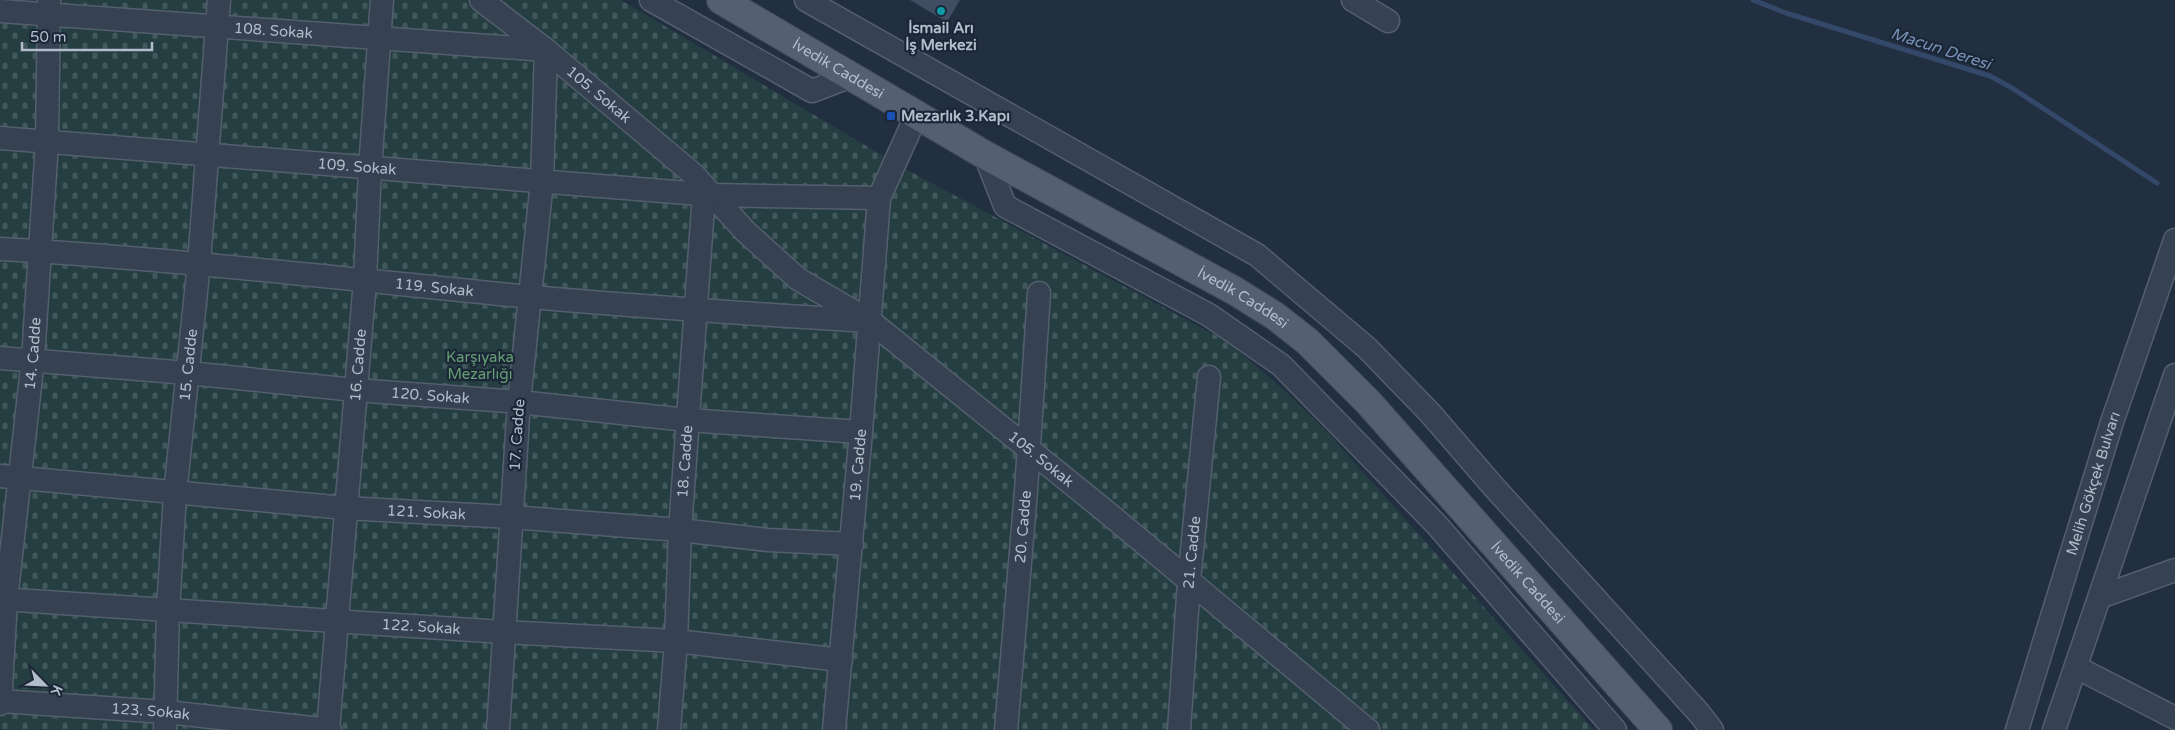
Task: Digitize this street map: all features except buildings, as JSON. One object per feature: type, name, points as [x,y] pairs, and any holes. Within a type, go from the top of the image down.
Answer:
[{"type":"main road","name":"İvedik Caddesi","points":[[721,0],[916,116],[1235,291],[1275,316],[1307,341],[1369,403],[1658,730]]},
{"type":"street","name":"15. Cadde","points":[[166,721],[168,610],[175,494],[199,263],[219,0]]},
{"type":"street","name":"16. Cadde","points":[[329,730],[345,508],[365,280],[370,169],[382,0]]},
{"type":"street","name":"105. Sokak","points":[[481,0],[546,50],[693,174],[708,194],[746,232],[798,279],[870,321],[1189,581],[1368,730]]},
{"type":"street","points":[[651,0],[812,91],[849,77]]},
{"type":"street","points":[[806,0],[1257,256],[1367,348],[1430,413],[1493,486],[1699,713],[1712,730]]},
{"type":"street","points":[[1353,0],[1388,21]]},
{"type":"street","name":"108. Sokak","points":[[0,11],[49,8],[217,28],[546,50]]},
{"type":"street","name":"14. Cadde","points":[[0,702],[3,600],[11,477],[33,359],[47,142],[49,8]]},
{"type":"street","name":"17. Cadde","points":[[498,730],[518,402],[531,297],[542,181],[546,50]]},
{"type":"street","points":[[708,194],[879,198],[916,116]]},
{"type":"street","name":"109. Sokak","points":[[0,138],[370,169],[708,194]]},
{"type":"street","points":[[985,155],[1005,206],[1209,315],[1281,365],[1436,524],[1616,730]]},
{"type":"street","name":"18. Cadde","points":[[669,730],[676,641],[680,530],[687,420],[708,194]]},
{"type":"street","name":"19. Cadde","points":[[834,730],[852,544],[879,198]]},
{"type":"street","name":"Melih Gökçek Bulvarı","points":[[2017,730],[2112,422],[2175,240]]},
{"type":"street","name":"119. Sokak","points":[[0,249],[199,263],[531,297],[696,311],[870,321]]},
{"type":"street","name":"20. Cadde","points":[[1006,730],[1039,293]]},
{"type":"street","name":"120. Sokak","points":[[0,358],[188,372],[355,390],[518,402],[687,420],[861,432]]},
{"type":"street","points":[[2054,730],[2175,375]]},
{"type":"street","name":"21. Cadde","points":[[1179,730],[1189,581],[1209,377]]},
{"type":"street","name":"121. Sokak","points":[[11,477],[175,494],[345,508],[511,517],[680,530],[768,540],[852,544]]},
{"type":"street","points":[[2100,597],[2175,570]]},
{"type":"street","name":"122. Sokak","points":[[3,600],[676,641],[841,660]]},
{"type":"street","points":[[2076,667],[2175,718]]},
{"type":"street","name":"123. Sokak","points":[[0,702],[166,721],[329,730]]},
{"type":"green space","name":"Karşıyaka Mezarlığı","points":[[0,0],[621,0],[900,166],[1228,342],[1283,389],[1329,434],[1594,730],[0,730]]},
{"type":"waterway","name":"Macun Deresi","points":[[1753,0],[1786,13],[1990,76],[2012,88],[2157,183]]},
{"type":"place","name":"İsmail Arı İş Merkezi","points":[[941,11]]},
{"type":"place","name":"Mezarlık 3.Kapı","points":[[891,116]]}]
